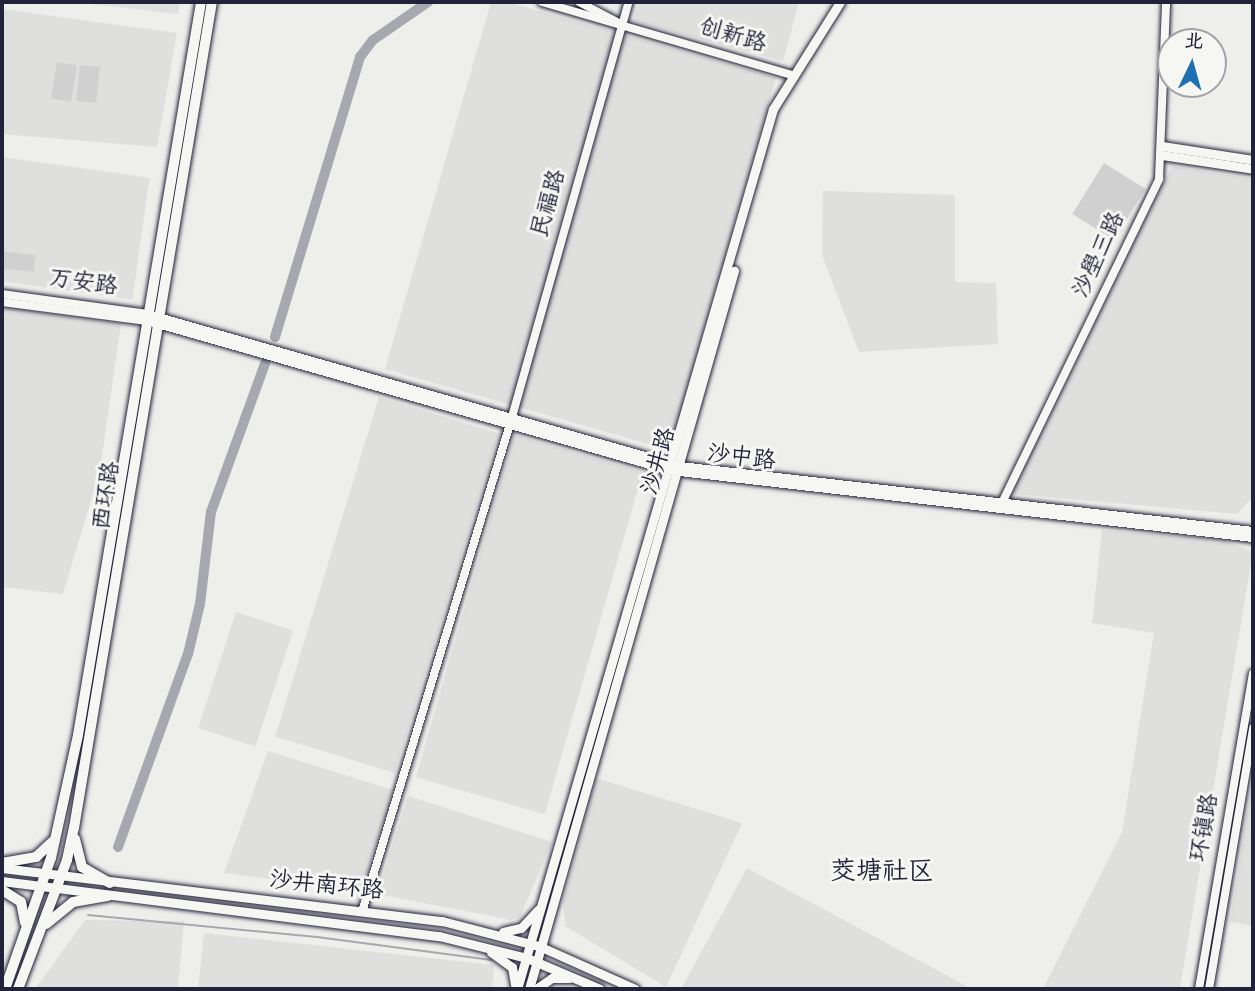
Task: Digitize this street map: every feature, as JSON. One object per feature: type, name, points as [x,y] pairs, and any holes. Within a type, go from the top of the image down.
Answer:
[{"type":"main road","name":"西环路","points":[[18,989],[61,876],[74,828],[201,2]]},
{"type":"main road","name":"西环路","points":[[5,989],[45,874],[78,735],[212,2]]},
{"type":"main road","name":"沙井路","points":[[535,945],[544,902],[676,469],[773,109],[791,75],[840,2]]},
{"type":"main road","name":"沙井路","points":[[535,945],[676,469],[778,111],[846,2]]},
{"type":"main road","points":[[1162,151],[1253,160]]},
{"type":"main road","points":[[1162,151],[1253,169]]},
{"type":"main road","points":[[74,828],[78,862],[110,883]]},
{"type":"main road","points":[[2,866],[36,857],[55,838]]},
{"type":"main road","name":"沙井南环路","points":[[2,866],[110,883],[362,912],[488,931],[535,945],[635,989]]},
{"type":"main road","name":"沙井南环路","points":[[2,881],[463,941],[532,960],[600,989]]},
{"type":"main road","points":[[2,890],[24,906],[23,938]]},
{"type":"main road","points":[[43,927],[73,902],[108,896]]},
{"type":"main road","points":[[488,931],[521,928],[544,902]]},
{"type":"main road","points":[[463,941],[506,960],[513,971],[516,989]]},
{"type":"main road","points":[[529,989],[535,945]]},
{"type":"main road","points":[[516,989],[532,960]]},
{"type":"main road","points":[[536,989],[552,978],[579,979]]},
{"type":"street","name":"创新路","points":[[542,2],[791,75]]},
{"type":"street","name":"创新路","points":[[579,2],[622,26]]},
{"type":"street","name":"民福路","points":[[362,912],[510,421],[629,2]]},
{"type":"street","name":"沙壆三路","points":[[1001,505],[1158,179],[1162,151],[1166,2]]},
{"type":"street","name":"万安路","points":[[2,294],[153,319]]},
{"type":"street","name":"万安路","points":[[2,302],[153,319]]},
{"type":"street","name":"沙中路","points":[[153,319],[676,469],[1253,530]]},
{"type":"street","name":"沙中路","points":[[1001,505],[1253,538]]},
{"type":"street","name":"环镇路","points":[[1199,989],[1253,674]]},
{"type":"street","name":"环镇路","points":[[1209,989],[1253,728]]},
{"type":"shaded area","points":[[74,2],[180,2],[178,14]]},
{"type":"shaded area","points":[[491,2],[507,2],[776,78],[669,450],[385,369]]},
{"type":"shaded area","points":[[639,2],[799,2],[783,61],[633,21]]},
{"type":"shaded area","points":[[2,9],[177,33],[157,147],[2,134]]},
{"type":"shaded area","points":[[57,62],[77,65],[71,102],[51,99]]},
{"type":"shaded area","points":[[80,65],[100,67],[96,103],[76,101]]},
{"type":"shaded area","points":[[2,157],[150,178],[132,300],[2,281]]},
{"type":"shaded area","points":[[1104,163],[1146,189],[1114,240],[1072,214]]},
{"type":"shaded area","points":[[1172,166],[1253,179],[1253,497],[1237,514],[1012,494]]},
{"type":"shaded area","points":[[823,191],[955,195],[955,282],[996,283],[998,344],[859,352],[822,255]]},
{"type":"shaded area","points":[[2,251],[36,255],[34,272],[2,268]]},
{"type":"shaded area","points":[[2,307],[121,324],[100,470],[63,594],[2,587]]},
{"type":"shaded area","points":[[379,397],[499,434],[395,773],[275,736]]},
{"type":"shaded area","points":[[514,435],[643,472],[545,814],[416,777]]},
{"type":"shaded area","points":[[1102,530],[1223,540],[1253,552],[1180,989],[1043,989],[1122,832],[1154,633],[1092,623]]},
{"type":"shaded area","points":[[236,612],[293,631],[255,747],[198,728]]},
{"type":"shaded area","points":[[268,751],[393,790],[361,891],[224,873]]},
{"type":"shaded area","points":[[1253,775],[1253,926],[1230,922]]},
{"type":"shaded area","points":[[596,778],[742,823],[666,987],[565,926],[563,902]]},
{"type":"shaded area","points":[[408,796],[552,842],[520,917],[511,920],[377,894]]},
{"type":"shaded area","points":[[747,868],[972,989],[681,989]]},
{"type":"shaded area","points":[[85,920],[184,921],[178,989],[35,989]]},
{"type":"shaded area","points":[[204,933],[494,965],[492,989],[198,989]]},
{"type":"waterway","points":[[275,337],[360,57],[373,40],[428,2]]},
{"type":"waterway","points":[[118,847],[188,654],[200,604],[211,512],[265,364]]},
{"type":"waterway","points":[[88,915],[317,937],[491,960]]},
{"type":"district","name":"茭塘社区","points":[[882,874]]}]
